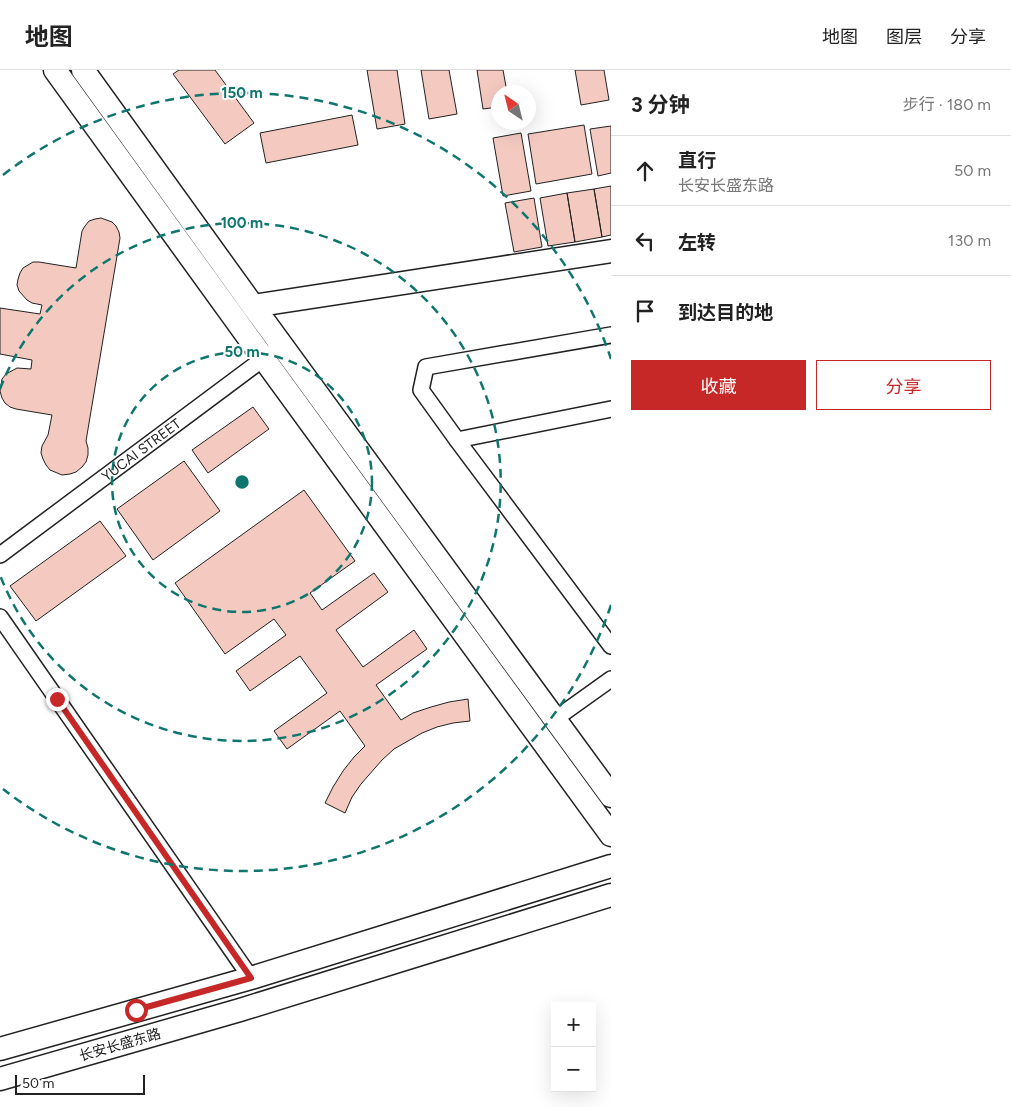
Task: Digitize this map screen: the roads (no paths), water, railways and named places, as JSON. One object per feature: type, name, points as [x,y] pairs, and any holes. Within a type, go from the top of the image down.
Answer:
[{"type":"street","points":[[55,70],[611,835]]},
{"type":"street","points":[[83,70],[611,796]]},
{"type":"street","points":[[253,306],[611,251]]},
{"type":"street","points":[[611,335],[426,367],[421,390],[611,646]]},
{"type":"street","name":"YUCAI STREET","points":[[0,555],[282,345]]},
{"type":"street","points":[[457,440],[611,409]]},
{"type":"street","points":[[0,617],[240,981]]},
{"type":"street","points":[[555,719],[611,678]]},
{"type":"street","name":"长安长盛东路","points":[[0,1049],[240,981],[611,866]]},
{"type":"street","name":"长安长盛东路","points":[[0,1079],[240,1010],[611,895]]}]
